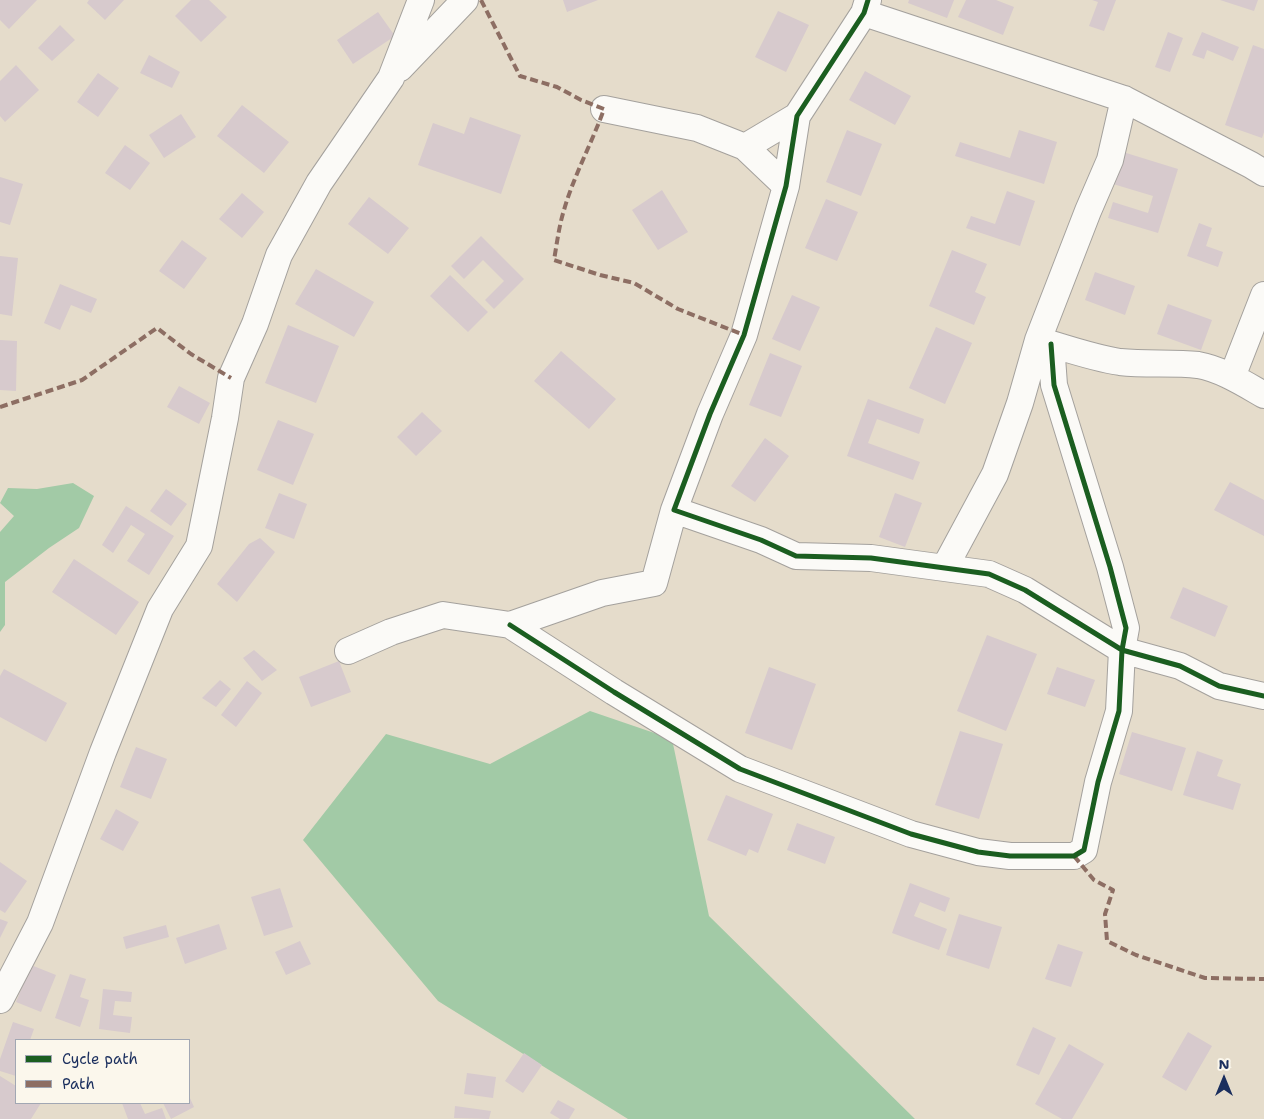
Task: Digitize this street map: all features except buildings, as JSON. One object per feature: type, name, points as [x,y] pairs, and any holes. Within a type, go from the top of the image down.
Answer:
[{"type":"street","points":[[391,78],[421,0]]},
{"type":"street","points":[[0,1000],[40,923],[102,752],[160,609],[199,546],[225,418],[231,378],[255,324],[279,255],[319,183],[391,78],[465,0]]},
{"type":"street","points":[[510,625],[602,593],[654,583],[674,510],[710,414],[744,335],[786,186],[797,116],[866,6],[1124,99],[1264,173]]},
{"type":"street","points":[[945,567],[995,474],[1020,403],[1045,342],[1088,211],[1110,160],[1124,99]]},
{"type":"street","points":[[604,109],[697,128],[745,147],[786,186]]},
{"type":"street","points":[[745,147],[797,116]]},
{"type":"street","points":[[1232,377],[1264,295]]},
{"type":"street","points":[[1045,342],[1120,362],[1196,365],[1212,368],[1264,395]]},
{"type":"street","points":[[348,651],[391,632],[443,615],[510,625],[614,692],[740,769],[911,834],[978,852],[1010,856],[1074,856],[1084,850],[1098,782],[1119,711],[1122,650],[1126,628],[1110,567],[1054,386],[1045,342]]},
{"type":"street","points":[[674,510],[761,540],[796,556],[871,558],[989,574],[1025,590],[1122,650],[1180,666],[1219,686],[1264,696]]},
{"type":"green space","points":[[73,483],[94,496],[79,528],[49,548],[5,582],[5,625],[0,632],[0,532],[14,516],[0,503],[8,488],[37,489]]},
{"type":"green space","points":[[590,711],[672,739],[709,916],[915,1119],[628,1119],[438,1001],[303,840],[386,734],[490,764]]},
{"type":"marked path","points":[[481,0],[520,76],[557,87],[581,100],[604,109],[568,197],[554,260],[600,275],[634,283],[678,309],[744,335]]},
{"type":"marked path","points":[[0,407],[82,380],[157,328],[191,354],[231,378]]},
{"type":"marked path","points":[[1074,856],[1094,880],[1113,890],[1105,914],[1107,941],[1136,955],[1205,978],[1264,979]]},
{"type":"cycle path","points":[[868,0],[864,13],[797,116],[786,186],[744,335],[710,414],[674,510],[761,540],[796,556],[871,558],[989,574],[1025,590],[1122,650],[1180,666],[1219,686],[1264,696]]},
{"type":"cycle path","points":[[510,625],[614,692],[740,769],[911,834],[978,852],[1010,856],[1074,856],[1084,850],[1098,782],[1119,711],[1122,650],[1126,628],[1110,567],[1054,385],[1051,344]]}]
